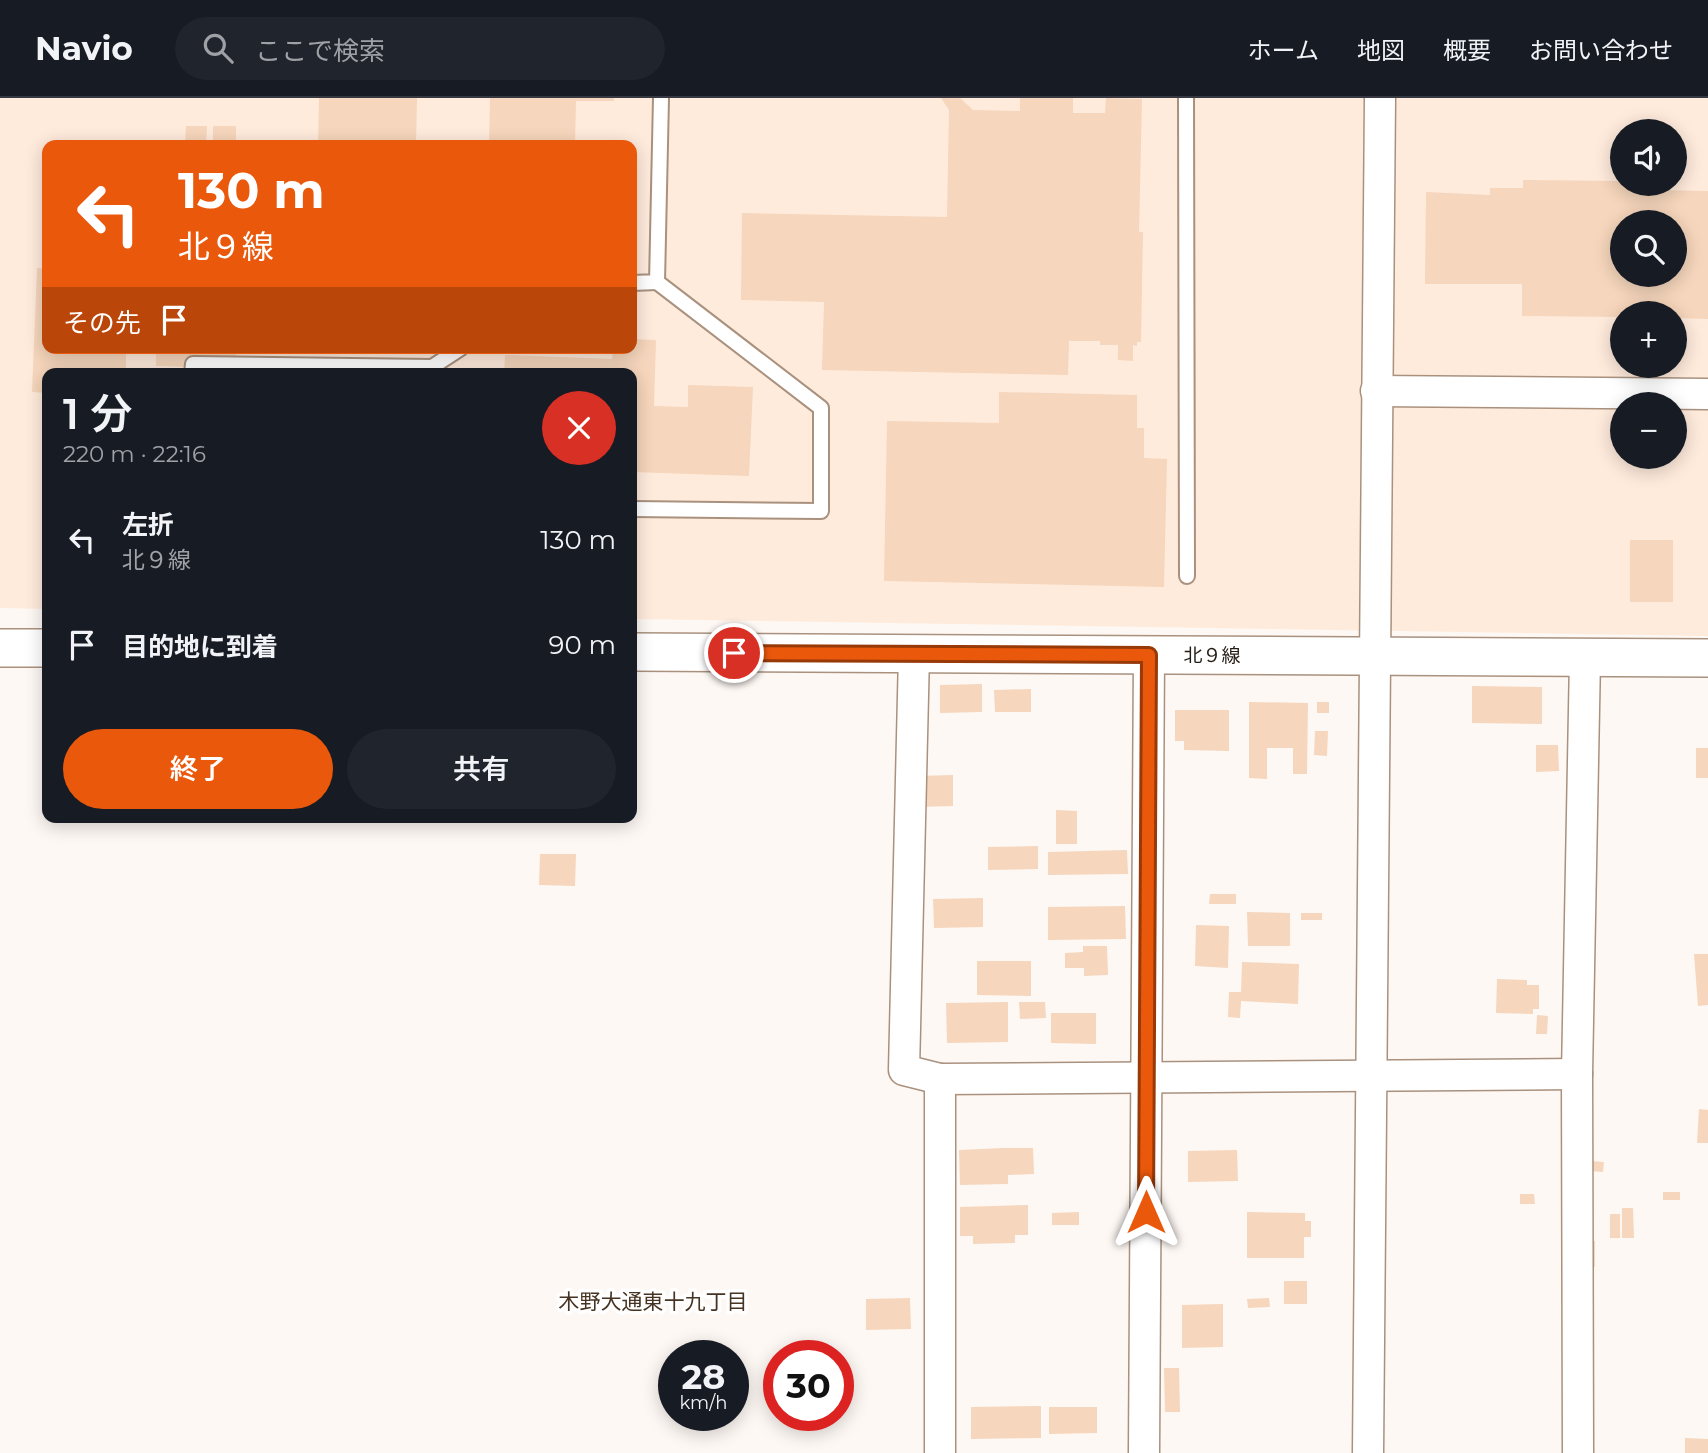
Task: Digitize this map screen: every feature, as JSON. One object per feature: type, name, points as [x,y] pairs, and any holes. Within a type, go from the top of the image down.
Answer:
[{"type":"street","points":[[1368,1453],[1380,98]]},
{"type":"street","points":[[1376,391],[1708,394]]},
{"type":"street","points":[[0,648],[42,648]]},
{"type":"street","name":"北９線","points":[[637,652],[1708,658]]},
{"type":"street","points":[[914,654],[904,1070],[940,1079],[1577,1074]]},
{"type":"street","points":[[1144,1453],[1149,655]]},
{"type":"street","points":[[1578,1453],[1577,1074],[1585,658]]},
{"type":"street","points":[[940,1079],[940,1453]]},
{"type":"lane","points":[[657,282],[661,98]]},
{"type":"lane","points":[[1186,98],[1187,576]]},
{"type":"lane","points":[[637,283],[657,282],[821,408],[821,511],[637,509]]},
{"type":"lane","points":[[435,368],[453,354]]},
{"type":"lane","points":[[193,368],[193,364],[352,368]]},
{"type":"shaded area","points":[[0,98],[1708,98],[1708,636],[637,619],[637,368],[42,368],[42,609],[0,608]]},
{"type":"building","points":[[319,98],[417,98],[416,140],[318,140]]},
{"type":"building","points":[[490,98],[614,98],[614,101],[576,101],[575,140],[489,140]]},
{"type":"building","points":[[941,98],[960,98],[973,110],[1020,111],[1020,98],[1073,98],[1073,113],[1105,113],[1106,98],[1142,99],[1139,232],[1143,232],[1141,342],[1137,342],[1137,346],[1133,345],[1133,361],[1118,360],[1118,345],[1100,345],[1100,341],[1069,341],[1068,375],[822,370],[824,302],[741,300],[742,213],[947,217],[949,110]]},
{"type":"building","points":[[186,126],[207,126],[206,140],[185,140]]},
{"type":"building","points":[[213,126],[236,126],[236,140],[213,140]]},
{"type":"building","points":[[1523,180],[1610,181],[1610,196],[1687,196],[1687,191],[1708,191],[1708,319],[1687,318],[1687,301],[1610,301],[1610,317],[1522,316],[1522,284],[1425,284],[1426,192],[1490,195],[1490,188],[1523,188]]},
{"type":"building","points":[[37,268],[42,268],[42,354],[126,354],[126,368],[42,368],[42,393],[32,392]]},
{"type":"building","points":[[637,339],[656,340],[654,406],[688,407],[688,385],[753,387],[749,476],[637,472],[637,368],[504,368],[505,355],[612,359],[612,354],[637,354]]},
{"type":"building","points":[[156,354],[236,354],[222,355],[221,368],[156,366]]},
{"type":"building","points":[[999,392],[1137,395],[1137,428],[1144,428],[1144,458],[1167,459],[1164,587],[884,581],[887,421],[999,423]]},
{"type":"building","points":[[1630,540],[1673,540],[1673,602],[1630,602]]},
{"type":"building","points":[[982,684],[982,712],[940,713],[940,685]]},
{"type":"building","points":[[1472,686],[1542,687],[1542,724],[1472,723]]},
{"type":"building","points":[[1031,689],[1031,712],[995,712],[994,690]]},
{"type":"building","points":[[1249,702],[1308,703],[1307,774],[1293,774],[1293,748],[1267,748],[1267,779],[1249,778]]},
{"type":"building","points":[[1317,702],[1329,702],[1329,713],[1317,713]]},
{"type":"building","points":[[1175,710],[1229,710],[1229,751],[1184,750],[1184,741],[1175,741]]},
{"type":"building","points":[[1315,731],[1328,731],[1327,756],[1314,755]]},
{"type":"building","points":[[1536,745],[1558,745],[1559,771],[1536,772]]},
{"type":"building","points":[[1696,748],[1708,748],[1708,778],[1696,778]]},
{"type":"building","points":[[953,775],[953,806],[917,807],[916,776]]},
{"type":"building","points":[[1056,810],[1077,811],[1077,844],[1056,844]]},
{"type":"building","points":[[1038,846],[1038,869],[988,870],[988,847]]},
{"type":"building","points":[[1127,850],[1128,874],[1048,875],[1048,852]]},
{"type":"building","points":[[540,854],[576,854],[575,886],[539,885]]},
{"type":"building","points":[[1210,894],[1236,894],[1236,904],[1209,904]]},
{"type":"building","points":[[983,898],[983,927],[934,928],[933,899]]},
{"type":"building","points":[[1125,906],[1126,939],[1048,940],[1048,907]]},
{"type":"building","points":[[1247,912],[1290,913],[1290,946],[1248,946]]},
{"type":"building","points":[[1301,913],[1322,913],[1322,920],[1301,920]]},
{"type":"building","points":[[1196,925],[1229,926],[1228,968],[1195,966]]},
{"type":"building","points":[[1083,946],[1107,946],[1108,975],[1084,976],[1084,968],[1065,968],[1065,953],[1083,952]]},
{"type":"building","points":[[1694,954],[1708,954],[1708,1005],[1698,1006]]},
{"type":"building","points":[[977,961],[1031,961],[1031,996],[977,995]]},
{"type":"building","points":[[1242,962],[1299,964],[1298,1004],[1241,1001],[1240,1018],[1228,1017],[1229,992],[1241,992]]},
{"type":"building","points":[[1497,979],[1527,980],[1527,985],[1539,985],[1539,1009],[1533,1009],[1533,1014],[1496,1013]]},
{"type":"building","points":[[1008,1002],[1008,1042],[947,1043],[946,1003]]},
{"type":"building","points":[[1019,1002],[1045,1002],[1046,1018],[1020,1019]]},
{"type":"building","points":[[1051,1013],[1096,1013],[1096,1044],[1051,1043]]},
{"type":"building","points":[[1537,1015],[1548,1016],[1547,1034],[1536,1034]]},
{"type":"building","points":[[1699,1109],[1708,1110],[1708,1143],[1697,1143]]},
{"type":"building","points":[[1033,1148],[1034,1174],[1008,1175],[1008,1184],[960,1185],[959,1150]]},
{"type":"building","points":[[1237,1150],[1238,1181],[1188,1182],[1188,1151]]},
{"type":"building","points":[[1591,1161],[1604,1162],[1603,1172],[1590,1171]]},
{"type":"building","points":[[1663,1192],[1680,1192],[1680,1200],[1663,1200]]},
{"type":"building","points":[[1520,1194],[1534,1194],[1535,1204],[1520,1204]]},
{"type":"building","points":[[1028,1205],[1028,1235],[1015,1235],[1015,1243],[973,1244],[973,1236],[960,1236],[960,1207]]},
{"type":"building","points":[[1622,1208],[1633,1208],[1634,1238],[1622,1238]]},
{"type":"building","points":[[1079,1212],[1079,1225],[1052,1225],[1052,1213]]},
{"type":"building","points":[[1247,1212],[1305,1213],[1305,1221],[1311,1221],[1311,1237],[1304,1237],[1304,1258],[1247,1258]]},
{"type":"building","points":[[1610,1214],[1620,1214],[1620,1238],[1610,1238]]},
{"type":"building","points":[[1583,1241],[1595,1241],[1595,1267],[1583,1267]]},
{"type":"building","points":[[1284,1281],[1307,1281],[1307,1304],[1284,1304]]},
{"type":"building","points":[[910,1298],[911,1329],[866,1330],[866,1299]]},
{"type":"building","points":[[1269,1298],[1270,1307],[1248,1308],[1247,1299]]},
{"type":"building","points":[[1223,1304],[1223,1347],[1182,1348],[1182,1305]]},
{"type":"building","points":[[1164,1368],[1179,1368],[1180,1412],[1165,1412]]},
{"type":"building","points":[[1041,1406],[1041,1438],[971,1439],[971,1407]]},
{"type":"building","points":[[1049,1407],[1097,1407],[1097,1433],[1049,1434]]},
{"type":"building","points":[[1685,1438],[1708,1439],[1708,1453],[1685,1453]]},
{"type":"district","name":"木野大通東十九丁目","points":[[653,1301]]},
{"type":"route","points":[[734,653],[1149,655],[1146,1212]]}]
